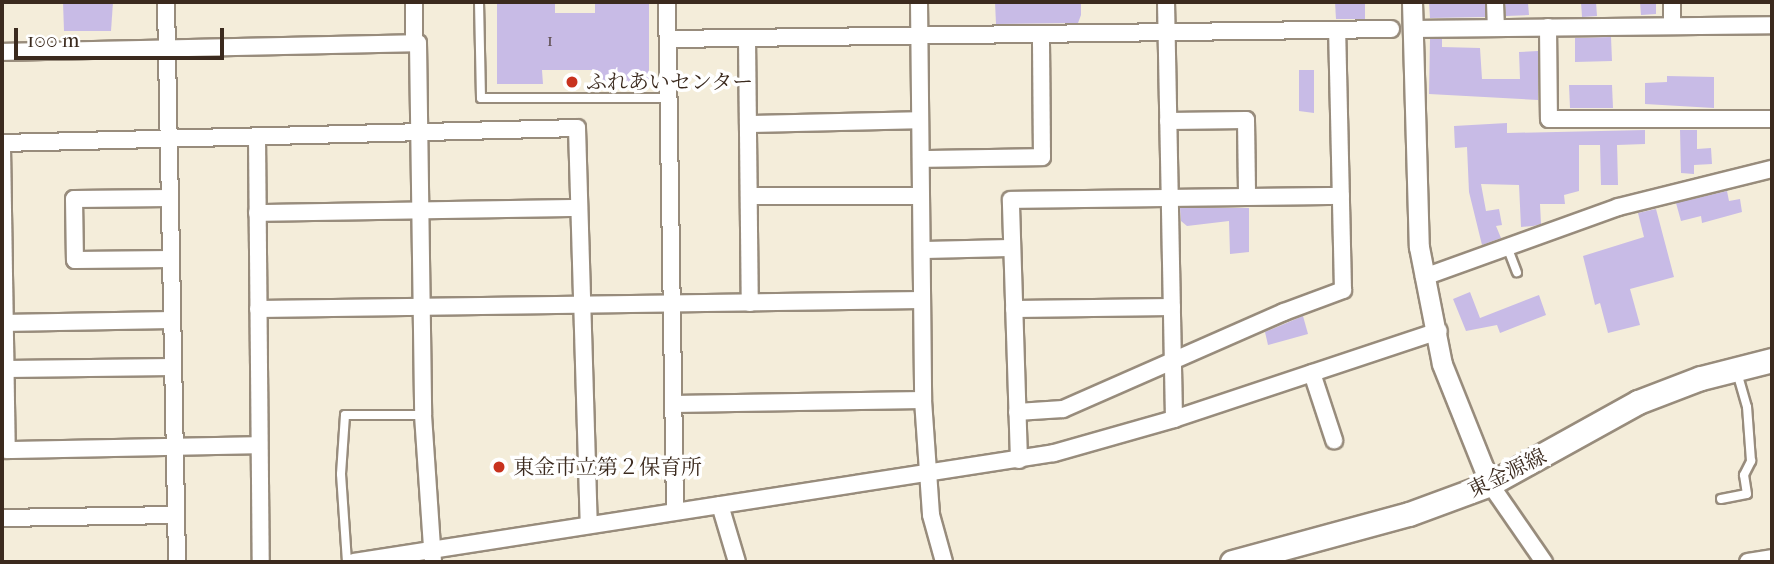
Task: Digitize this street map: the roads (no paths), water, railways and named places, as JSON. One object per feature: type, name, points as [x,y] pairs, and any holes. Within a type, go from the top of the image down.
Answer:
[{"type":"main road","name":"東金源線","points":[[1235,562],[1409,514],[1490,484],[1638,402],[1736,369],[1772,360]]},
{"type":"street","points":[[166,2],[177,562]]},
{"type":"street","points":[[414,2],[414,44]]},
{"type":"street","points":[[667,2],[675,511]]},
{"type":"street","points":[[919,2],[923,400],[932,515],[944,562]]},
{"type":"street","points":[[1166,2],[1174,419]]},
{"type":"street","points":[[1412,2],[1415,206],[1424,277],[1439,331],[1442,364],[1490,484],[1539,560]]},
{"type":"street","points":[[1495,2],[1496,28]]},
{"type":"street","points":[[1672,2],[1672,26]]},
{"type":"street","points":[[1412,29],[1772,25]]},
{"type":"street","points":[[1548,27],[1549,119],[1772,119]]},
{"type":"street","points":[[668,39],[1391,29]]},
{"type":"street","points":[[1017,412],[1063,409],[1284,312],[1343,290],[1338,30]]},
{"type":"street","points":[[920,159],[1042,157],[1041,34]]},
{"type":"street","points":[[747,38],[750,303]]},
{"type":"street","points":[[2,52],[418,43],[424,307],[422,415],[431,555]]},
{"type":"street","points":[[748,124],[920,120]]},
{"type":"street","points":[[1168,121],[1246,120],[1247,196]]},
{"type":"street","points":[[259,445],[8,450],[3,322],[2,145],[577,128],[589,524]]},
{"type":"street","points":[[257,136],[261,562]]},
{"type":"street","points":[[1424,277],[1508,249],[1618,206],[1772,169]]},
{"type":"street","points":[[749,196],[921,196]]},
{"type":"street","points":[[1019,460],[1011,200],[1341,196]]},
{"type":"street","points":[[170,198],[74,200],[75,260],[171,259]]},
{"type":"street","points":[[257,213],[579,208]]},
{"type":"street","points":[[922,250],[1012,248]]},
{"type":"street","points":[[258,309],[922,300]]},
{"type":"street","points":[[1014,309],[1172,307]]},
{"type":"street","points":[[3,322],[172,320]]},
{"type":"street","points":[[354,562],[431,555],[589,524],[1019,460],[1174,419],[1439,331]]},
{"type":"street","points":[[6,369],[173,367]]},
{"type":"street","points":[[1312,373],[1335,440]]},
{"type":"street","points":[[673,404],[923,400]]},
{"type":"street","points":[[720,505],[737,562]]},
{"type":"street","points":[[2,518],[176,515]]},
{"type":"street","points":[[1748,562],[1772,558]]},
{"type":"lane","points":[[479,2],[481,98],[668,99]]},
{"type":"lane","points":[[1508,249],[1517,272]]},
{"type":"lane","points":[[1721,499],[1746,494],[1744,475],[1751,461],[1747,407],[1736,369]]},
{"type":"lane","points":[[347,562],[341,474],[345,415],[422,415]]},
{"type":"place","name":"ふれあいセンター","points":[[572,82]]},
{"type":"place","name":"東金市立第２保育所","points":[[499,467]]}]
